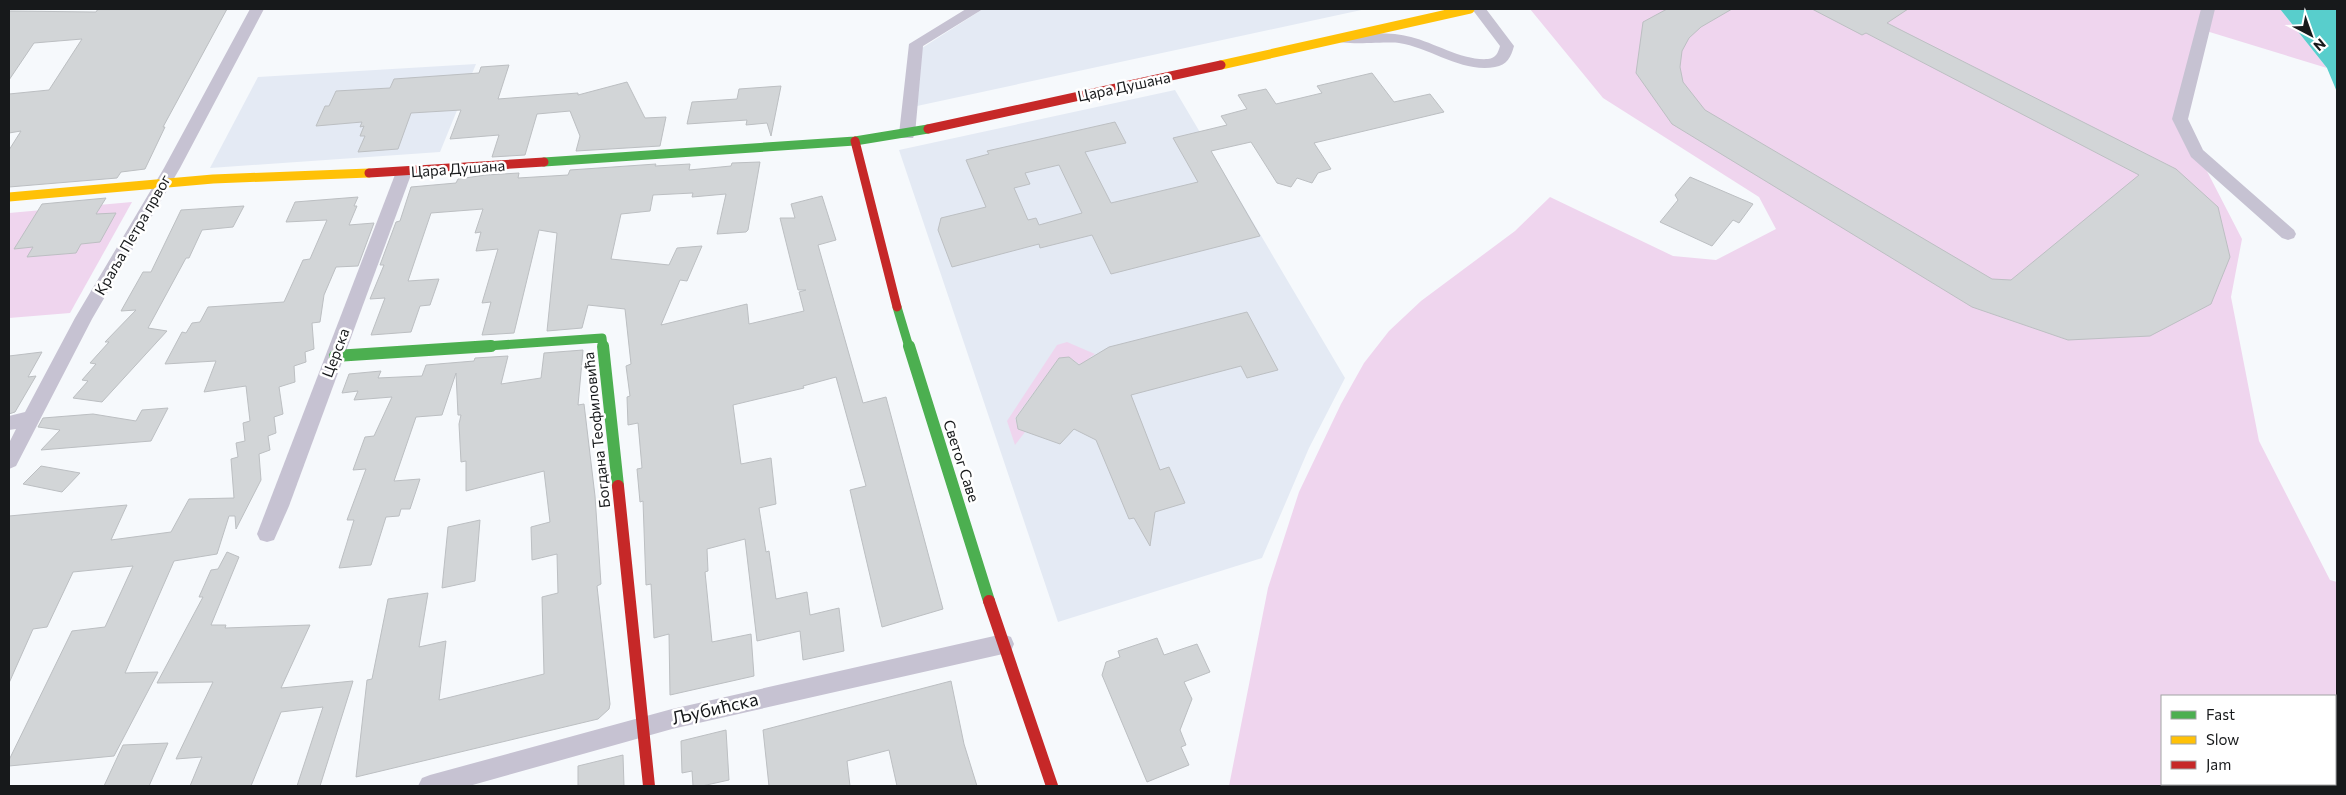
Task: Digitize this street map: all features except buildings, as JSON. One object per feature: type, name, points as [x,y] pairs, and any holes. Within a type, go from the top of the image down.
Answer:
[{"type":"street","name":"Краља Петра првог","points":[[9,461],[84,318],[163,183],[257,9]]},
{"type":"street","points":[[907,134],[916,44],[976,9]]},
{"type":"street","name":"Цара Душана","points":[[9,197],[213,179],[404,172],[855,141],[907,134],[1342,40],[1470,9]]},
{"type":"street","name":"Цара Душана","points":[[1342,40],[1392,38],[1423,45],[1471,62],[1484,64],[1503,60],[1507,46],[1479,9]]},
{"type":"street","points":[[2208,9],[2180,119],[2197,153],[2288,234]]},
{"type":"street","name":"Светог Саве","points":[[855,141],[896,305],[1003,644],[1052,786]]},
{"type":"street","name":"Церска","points":[[267,534],[404,172]]},
{"type":"street","name":"Богдана Теофиловића","points":[[335,356],[602,338],[649,786]]},
{"type":"street","points":[[9,423],[31,418]]},
{"type":"street","name":"Љубићска","points":[[430,786],[644,726],[746,701],[1003,644]]},
{"type":"shaded area","points":[[983,9],[1366,9],[917,106],[922,48]]},
{"type":"shaded area","points":[[1530,9],[2280,9],[2327,68],[2203,30],[2180,119],[2242,239],[2231,297],[2259,441],[2330,580],[2337,582],[2337,786],[1229,786],[1268,588],[1299,492],[1341,404],[1364,363],[1389,331],[1421,301],[1515,231],[1550,197],[1673,256],[1716,260],[1776,229],[1759,197],[1603,98]]},
{"type":"shaded area","points":[[476,64],[440,152],[210,168],[258,77]]},
{"type":"shaded area","points":[[1175,90],[1345,378],[1309,448],[1262,558],[1058,622],[899,150]]},
{"type":"shaded area","points":[[132,202],[70,313],[9,318],[9,213]]},
{"type":"shaded area","points":[[1067,342],[1095,354],[1089,358],[1090,361],[1079,364],[1069,357],[1059,358],[1015,418],[1018,429],[1025,432],[1015,445],[1007,421],[1057,345]]},
{"type":"water","points":[[2280,9],[2337,9],[2337,92],[2327,68]]},
{"type":"traffic: fast","points":[[544,162],[855,141],[928,129]]},
{"type":"traffic: fast","points":[[897,307],[989,601]]},
{"type":"traffic: fast","points":[[335,356],[602,338],[618,486]]},
{"type":"traffic: slow","points":[[1221,65],[1470,9]]},
{"type":"traffic: slow","points":[[9,197],[213,179],[369,173]]},
{"type":"traffic: jam","points":[[928,129],[1221,65]]},
{"type":"traffic: jam","points":[[855,141],[897,307]]},
{"type":"traffic: jam","points":[[369,173],[544,162]]},
{"type":"traffic: jam","points":[[618,486],[649,786]]},
{"type":"traffic: jam","points":[[989,601],[1052,786]]}]
